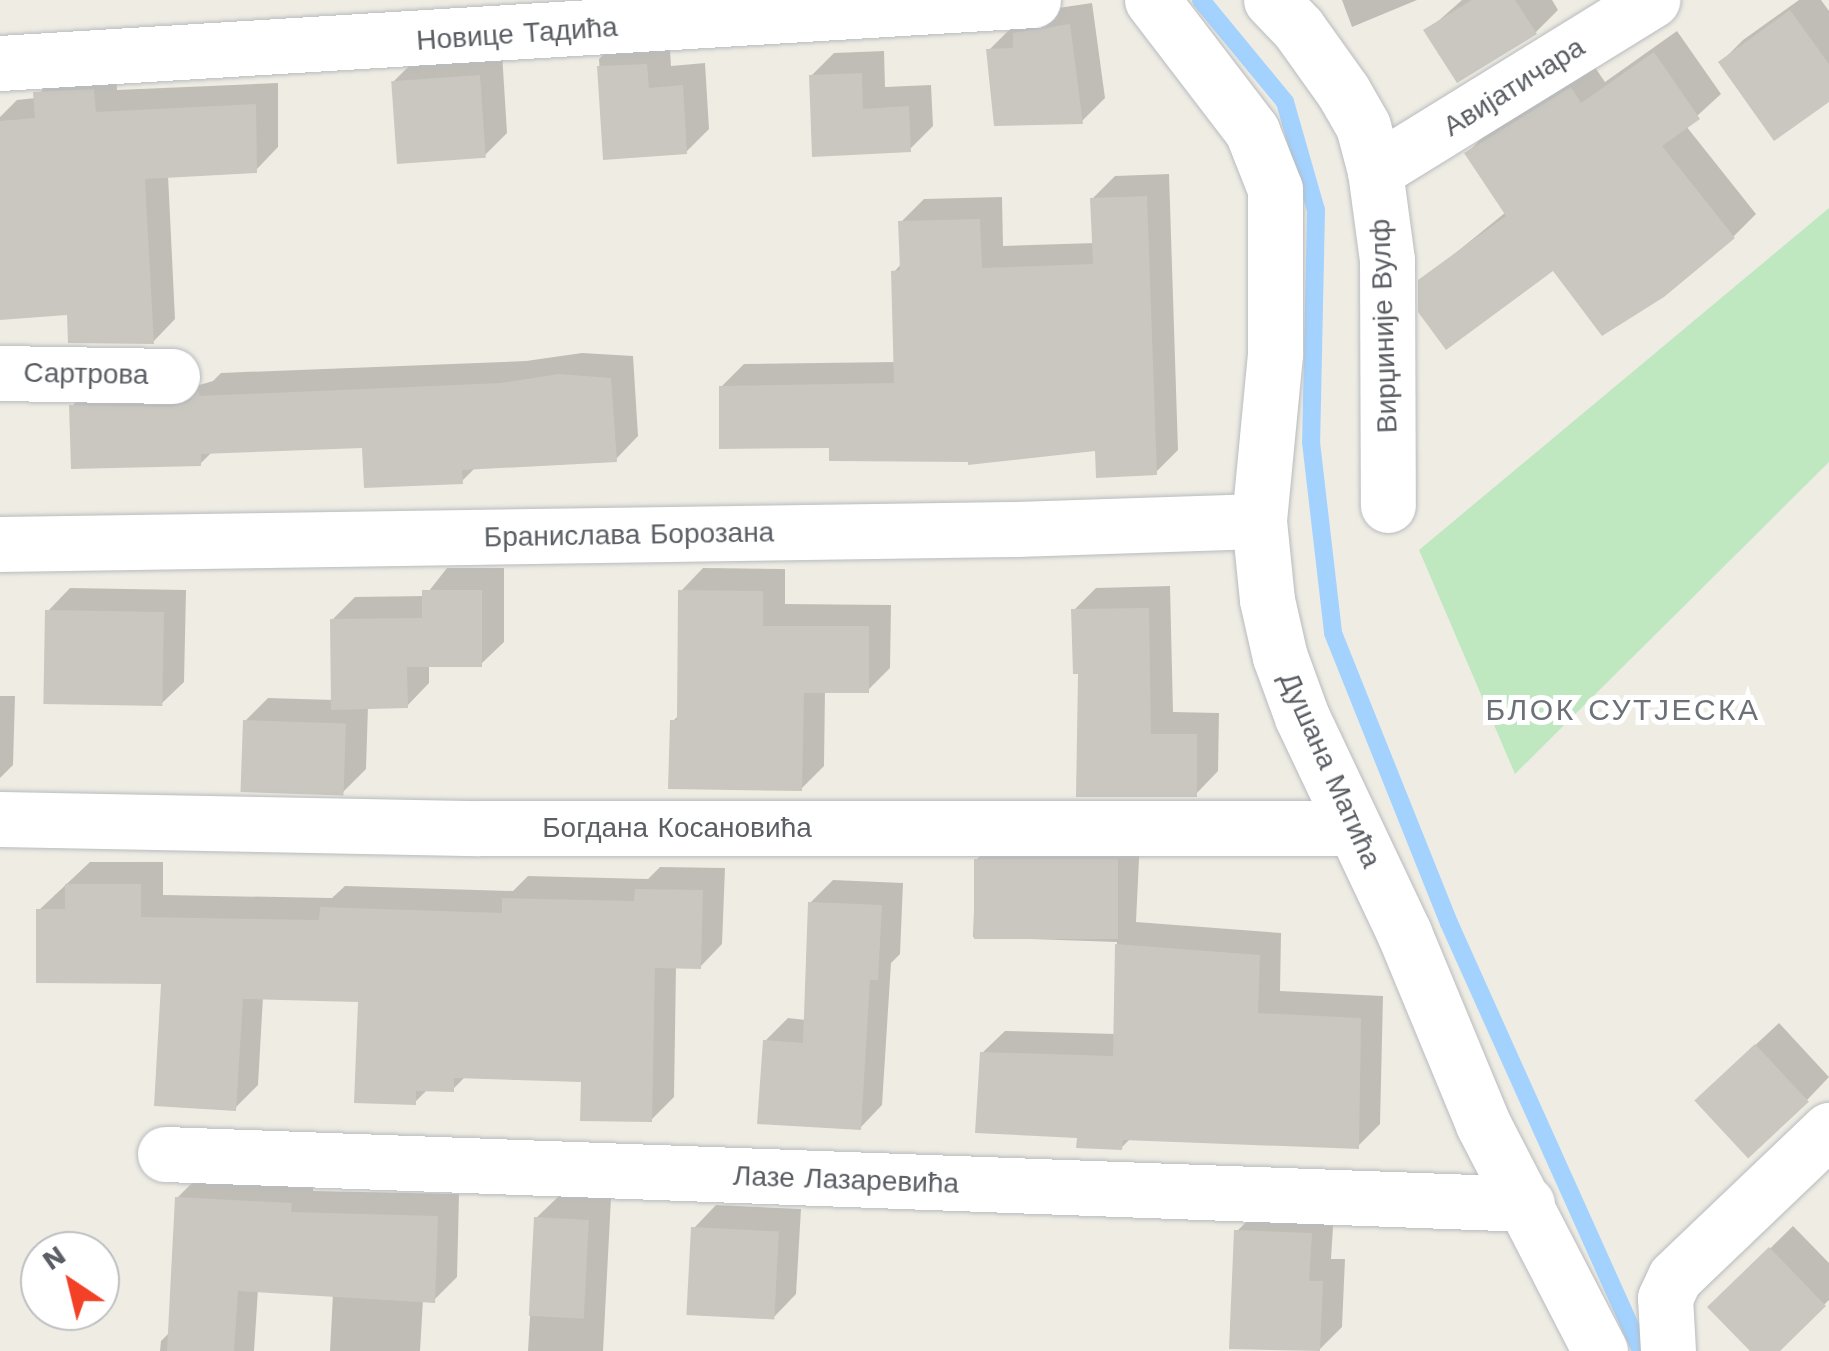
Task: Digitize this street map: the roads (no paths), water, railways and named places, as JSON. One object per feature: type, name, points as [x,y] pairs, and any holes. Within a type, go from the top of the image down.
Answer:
[{"type":"street","name":"Новице Тадића","points":[[0,64],[1034,0]]},
{"type":"street","name":"Душана Матића","points":[[1152,0],[1252,131],[1275,189],[1274,354],[1259,522],[1267,600],[1280,657],[1302,718],[1404,932],[1483,1124],[1528,1204],[1600,1351]]},
{"type":"street","name":"Вирџиније Вулф","points":[[1271,0],[1298,28],[1343,91],[1363,126],[1374,171],[1387,260],[1388,505]]},
{"type":"street","name":"Авијатичара","points":[[1374,171],[1652,0]]},
{"type":"street","name":"Сартрова","points":[[0,373],[172,376]]},
{"type":"street","name":"Бранислава Борозана","points":[[0,544],[1016,530],[1259,522]]},
{"type":"street","name":"Богдана Косановића","points":[[0,819],[499,828],[1354,828]]},
{"type":"street","points":[[1668,1351],[1665,1298],[1675,1277],[1829,1130]]},
{"type":"street","name":"Лазе Лазаревића","points":[[165,1154],[1528,1204]]},
{"type":"waterway","points":[[1201,0],[1285,102],[1316,210],[1311,442],[1333,633],[1449,923],[1641,1351]]},
{"type":"district","name":"БЛОК СУТЈЕСКА","points":[[1623,710]]}]
